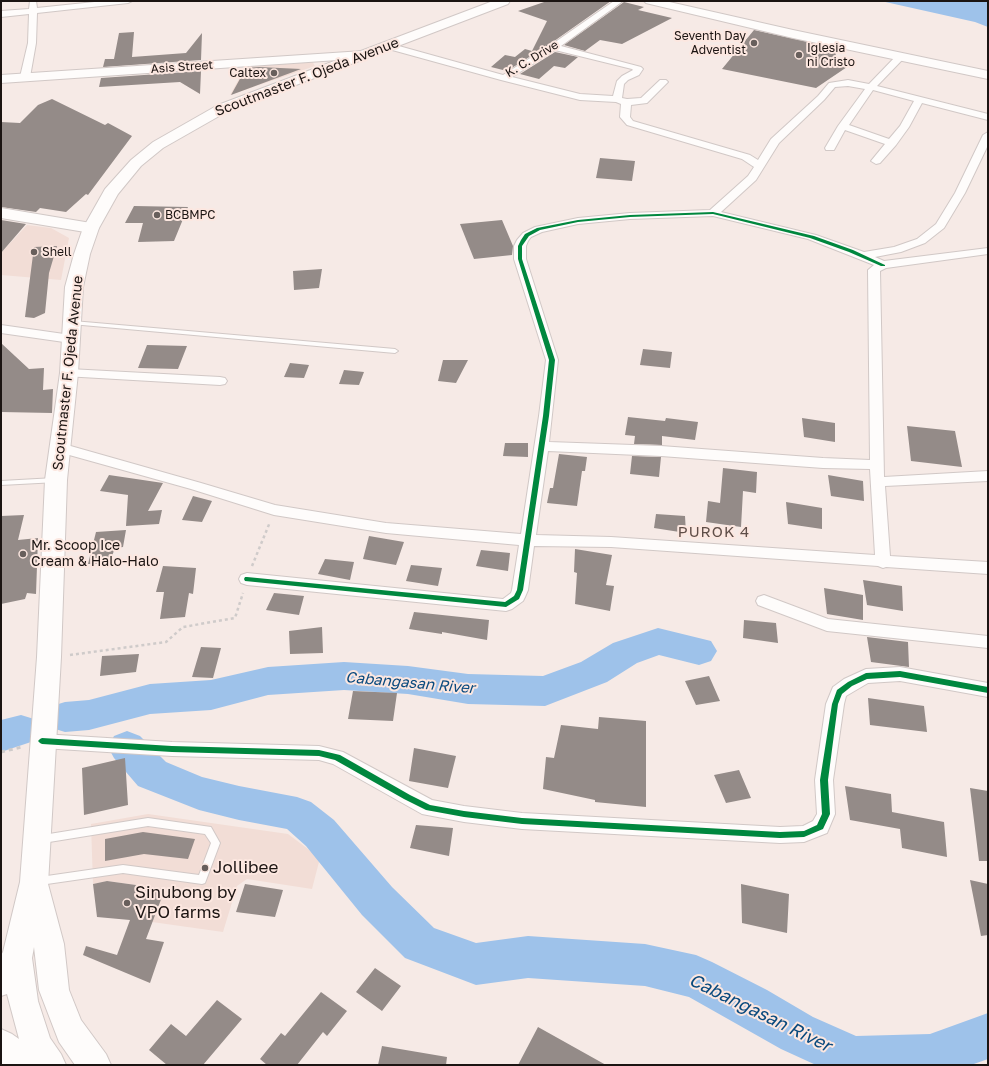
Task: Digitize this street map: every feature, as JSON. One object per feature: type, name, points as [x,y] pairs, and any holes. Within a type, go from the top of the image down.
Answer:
[{"type":"highway","name":"Scoutmaster F. Ojeda Avenue","points":[[50,1065],[37,1046],[25,1009],[9,970],[34,882],[42,741],[49,658],[56,480],[69,373],[74,287],[82,254],[91,228],[111,192],[136,163],[158,145],[223,108],[504,1]]},
{"type":"highway","name":"Scoutmaster F. Ojeda Avenue","points":[[34,882],[49,944],[54,990],[70,1031],[95,1065]]},
{"type":"highway","points":[[1,1045],[27,1065]]},
{"type":"main road","points":[[650,1],[786,33],[988,75]]},
{"type":"main road","name":"Asis Street","points":[[1,79],[363,55]]},
{"type":"main road","points":[[1,213],[91,228]]},
{"type":"street","points":[[25,77],[32,43],[33,1]]},
{"type":"street","points":[[1,14],[128,1]]},
{"type":"street","name":"K. C. Drive","points":[[388,46],[504,78],[554,47],[619,1]]},
{"type":"street","points":[[554,47],[638,69],[620,83],[625,117],[630,123],[746,157],[759,166]]},
{"type":"street","points":[[830,148],[843,126],[871,87],[902,56]]},
{"type":"street","points":[[504,78],[580,97],[644,101],[663,82]]},
{"type":"street","points":[[713,213],[752,178],[775,141],[821,98],[832,85],[848,83],[871,87],[988,117]]},
{"type":"street","points":[[876,161],[904,127],[919,100]]},
{"type":"street","points":[[843,126],[892,143]]},
{"type":"street","points":[[863,256],[896,250],[921,240],[940,226],[960,193],[988,135]]},
{"type":"street","points":[[247,579],[506,605],[517,597],[520,590],[546,416],[552,360],[520,259],[520,246],[527,235],[539,229],[578,221],[630,216],[713,213],[812,237],[883,265]]},
{"type":"street","points":[[883,562],[877,482],[874,270],[883,265],[988,251]]},
{"type":"street","points":[[1,329],[71,331]]},
{"type":"street","points":[[69,373],[220,381]]},
{"type":"street","points":[[541,446],[661,451],[823,463],[877,465]]},
{"type":"street","points":[[60,448],[196,486],[274,510],[386,528],[527,540],[611,542],[883,562],[988,568]]},
{"type":"street","points":[[877,482],[988,476]]},
{"type":"street","points":[[764,601],[827,625],[988,642]]},
{"type":"street","points":[[42,741],[172,749],[319,753],[337,757],[429,808],[464,814],[522,821],[780,835],[804,834],[820,827],[826,814],[824,780],[835,704],[839,692],[866,676],[900,674],[988,690]]},
{"type":"lane","points":[[71,331],[395,352]]},
{"type":"lane","points":[[1,483],[56,480]]},
{"type":"lane","points":[[34,882],[124,869],[202,880],[216,843],[208,830],[148,822],[36,840]]},
{"type":"path","points":[[49,658],[166,642],[183,627],[235,618],[247,579],[274,510]]},
{"type":"shaded area","points":[[312,61],[315,66],[230,95],[246,66]]},
{"type":"shaded area","points":[[27,225],[51,228],[69,238],[61,280],[1,275],[1,253]]},
{"type":"shaded area","name":"Jollibee","points":[[148,814],[288,834],[320,858],[312,889],[247,879],[237,886],[223,932],[152,922],[165,889],[107,881],[93,884],[91,824]]},
{"type":"water","points":[[881,1],[988,1],[988,27],[975,22]]},
{"type":"building","points":[[547,1],[611,1],[550,44],[507,71],[491,67],[505,55],[515,57],[525,49],[532,51],[547,21],[518,11]]},
{"type":"building","points":[[624,2],[644,7],[638,10],[672,18],[622,44],[600,40],[585,51],[564,45]]},
{"type":"building","points":[[754,30],[840,49],[829,63],[847,67],[816,88],[722,69]]},
{"type":"building","points":[[134,32],[132,57],[186,53],[202,33],[201,60],[103,67],[105,59],[114,59],[119,33]]},
{"type":"building","points":[[555,52],[578,57],[565,68],[554,66],[539,79],[520,74]]},
{"type":"building","points":[[259,67],[301,69],[231,95],[246,68]]},
{"type":"building","points":[[201,71],[200,94],[180,82],[99,87],[101,78]]},
{"type":"building","points":[[52,99],[105,125],[108,123],[132,136],[88,195],[86,194],[66,212],[40,208],[36,212],[1,207],[1,122],[20,123],[38,105]]},
{"type":"building","points":[[600,158],[635,161],[632,181],[596,178]]},
{"type":"building","points":[[134,206],[188,207],[174,241],[138,242],[143,223],[125,223]]},
{"type":"building","points":[[1,220],[26,224],[1,253]]},
{"type":"building","points":[[502,220],[513,246],[512,255],[474,259],[460,224]]},
{"type":"building","points":[[57,246],[49,273],[45,313],[34,318],[25,317],[34,247]]},
{"type":"building","points":[[322,269],[319,288],[294,290],[293,271]]},
{"type":"building","points":[[1,343],[29,369],[44,368],[43,390],[53,389],[52,413],[1,412]]},
{"type":"building","points":[[147,345],[187,346],[178,369],[138,368]]},
{"type":"building","points":[[643,349],[672,352],[670,368],[640,365]]},
{"type":"building","points":[[443,360],[468,360],[456,383],[438,381]]},
{"type":"building","points":[[290,363],[309,365],[304,378],[284,377]]},
{"type":"building","points":[[344,370],[364,372],[359,385],[339,384]]},
{"type":"building","points":[[628,417],[665,421],[666,418],[698,422],[695,440],[662,436],[662,445],[634,444],[635,436],[625,435]]},
{"type":"building","points":[[802,418],[835,423],[835,442],[804,437]]},
{"type":"building","points":[[907,426],[955,431],[962,467],[911,461]]},
{"type":"building","points":[[505,443],[528,443],[528,457],[503,456]]},
{"type":"building","points":[[559,454],[587,457],[585,471],[582,471],[577,506],[547,503],[550,488],[553,488]]},
{"type":"building","points":[[632,456],[661,457],[659,477],[630,474]]},
{"type":"building","points":[[723,468],[757,472],[756,493],[743,491],[741,527],[706,522],[708,501],[720,503]]},
{"type":"building","points":[[109,475],[163,483],[148,511],[162,510],[159,524],[126,526],[128,495],[100,491]]},
{"type":"building","points":[[828,475],[863,481],[864,501],[831,496]]},
{"type":"building","points":[[193,496],[212,501],[202,522],[182,520]]},
{"type":"building","points":[[786,502],[822,508],[822,529],[788,524]]},
{"type":"building","points":[[656,514],[685,516],[686,533],[654,528]]},
{"type":"building","points":[[24,515],[18,540],[38,538],[36,594],[27,593],[25,599],[1,604],[1,516]]},
{"type":"building","points":[[126,530],[123,547],[115,548],[109,564],[88,564],[96,532]]},
{"type":"building","points":[[369,536],[404,542],[396,565],[363,559]]},
{"type":"building","points":[[575,549],[612,555],[606,585],[614,586],[610,611],[575,604],[577,573],[574,572]]},
{"type":"building","points":[[481,550],[510,553],[508,571],[476,566]]},
{"type":"building","points":[[325,559],[354,562],[350,580],[318,574]]},
{"type":"building","points":[[411,565],[442,568],[438,586],[406,581]]},
{"type":"building","points":[[163,566],[196,568],[193,594],[189,593],[185,617],[160,619],[164,592],[156,592]]},
{"type":"building","points":[[863,580],[902,586],[903,611],[867,605]]},
{"type":"building","points":[[824,588],[863,595],[863,620],[827,614]]},
{"type":"building","points":[[274,593],[304,596],[299,615],[266,610]]},
{"type":"building","points":[[414,612],[489,620],[487,640],[442,632],[442,634],[409,629]]},
{"type":"building","points":[[744,620],[776,623],[778,643],[743,638]]},
{"type":"building","points":[[322,627],[323,653],[290,654],[289,631]]},
{"type":"building","points":[[867,637],[908,642],[909,667],[871,662]]},
{"type":"building","points":[[201,647],[221,648],[213,678],[192,677]]},
{"type":"building","points":[[139,654],[136,672],[100,676],[102,656]]},
{"type":"building","points":[[709,676],[720,701],[696,705],[685,681]]},
{"type":"building","points":[[353,691],[397,693],[393,721],[348,719]]},
{"type":"building","points":[[868,698],[924,706],[927,732],[870,725]]},
{"type":"building","points":[[599,717],[646,721],[646,807],[595,802],[595,800],[543,789],[546,757],[554,758],[561,725],[598,729]]},
{"type":"building","points":[[414,748],[456,756],[448,788],[409,781]]},
{"type":"building","points":[[125,758],[128,805],[84,815],[82,768]]},
{"type":"building","points":[[739,770],[751,798],[726,803],[714,775]]},
{"type":"building","points":[[845,786],[891,794],[892,812],[944,822],[947,857],[902,848],[900,829],[850,820]]},
{"type":"building","points":[[970,788],[988,791],[988,861],[979,861]]},
{"type":"building","points":[[416,825],[453,828],[449,856],[410,848]]},
{"type":"building","points":[[143,832],[195,839],[188,859],[144,854],[105,861],[105,839]]},
{"type":"building","points":[[970,880],[988,884],[988,935],[981,936]]},
{"type":"building","points":[[107,881],[165,889],[146,939],[164,942],[150,983],[83,955],[86,946],[117,955],[130,920],[97,917],[93,884]]},
{"type":"building","points":[[245,884],[283,890],[275,917],[236,912]]},
{"type":"building","points":[[741,884],[789,894],[787,933],[742,923]]},
{"type":"building","points":[[375,968],[401,986],[382,1011],[356,992]]},
{"type":"building","points":[[321,992],[347,1011],[327,1036],[323,1032],[297,1065],[267,1065],[260,1059],[281,1033],[285,1036]]},
{"type":"building","points":[[217,1000],[242,1019],[203,1065],[167,1065],[149,1050],[171,1024],[186,1036]]},
{"type":"building","points":[[538,1027],[606,1065],[518,1065]]},
{"type":"building","points":[[382,1046],[447,1057],[446,1065],[378,1065]]},
{"type":"waterway","name":"Cabangasan River","points":[[65,717],[89,715],[150,699],[211,695],[268,681],[344,676],[408,680],[468,689],[545,691],[594,672],[625,653],[658,641],[699,651]]},
{"type":"waterway","name":"Cabangasan River","points":[[1,736],[21,730]]},
{"type":"waterway","name":"Cabangasan River","points":[[127,747],[152,774],[199,793],[239,803],[297,814],[320,833],[377,901],[420,943],[476,964],[528,957],[645,965],[696,977],[751,1006],[797,1033],[855,1059],[930,1057],[988,1036]]},
{"type":"cycle path","points":[[247,579],[506,605],[517,597],[520,590],[546,416],[552,360],[520,259],[520,246],[523,240],[527,235],[539,229],[578,221],[630,216],[713,213],[812,237],[851,251],[883,265]]},
{"type":"cycle path","points":[[42,741],[172,749],[319,753],[337,757],[429,808],[464,814],[522,821],[780,835],[804,834],[820,827],[826,814],[824,780],[835,704],[839,692],[850,684],[866,676],[900,674],[988,690]]},
{"type":"place","name":"Seventh Day Adventist","points":[[754,43]]},
{"type":"place","name":"Iglesia ni Cristo","points":[[799,55]]},
{"type":"place","name":"Caltex","points":[[274,73]]},
{"type":"place","name":"BCBMPC","points":[[157,215]]},
{"type":"place","name":"Shell","points":[[34,252]]},
{"type":"place","name":"Mr. Scoop Ice Cream & Halo-Halo","points":[[23,554]]},
{"type":"place","name":"Jollibee","points":[[205,868]]},
{"type":"place","name":"Sinubong by VPO farms","points":[[127,903]]},
{"type":"district","name":"PUROK 4","points":[[714,532]]}]
